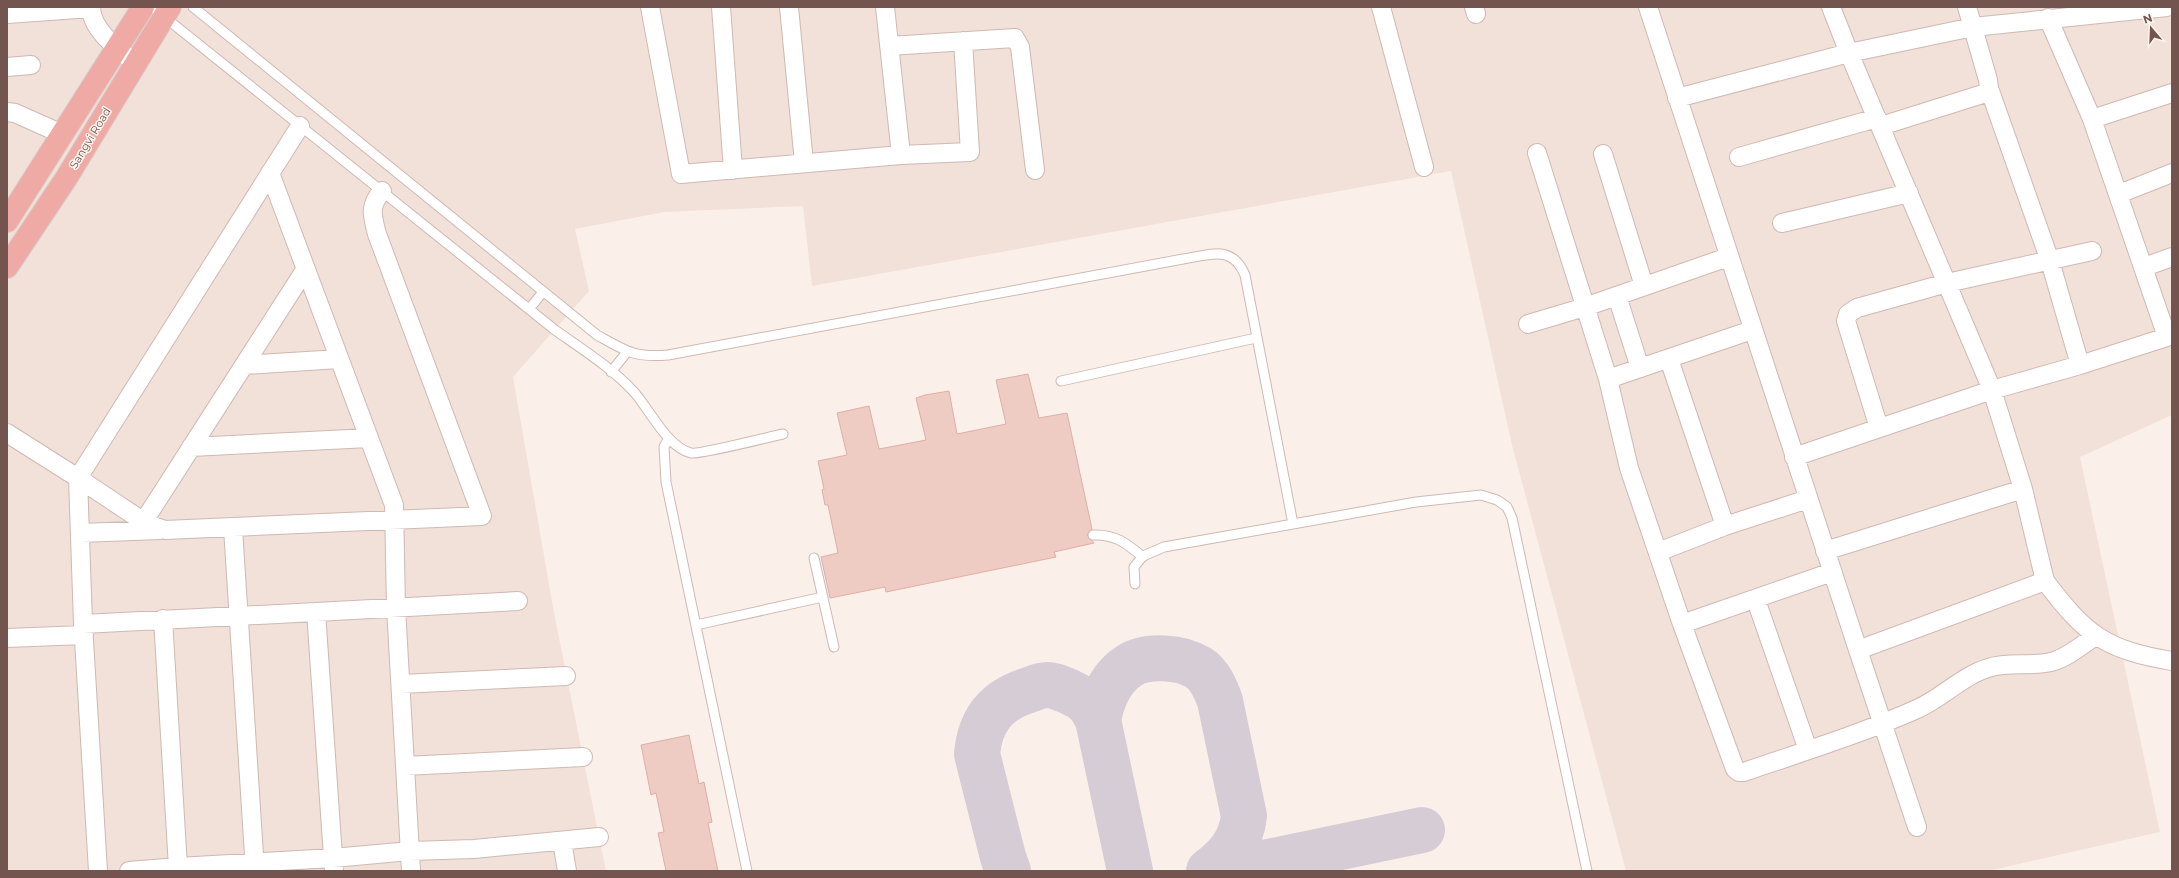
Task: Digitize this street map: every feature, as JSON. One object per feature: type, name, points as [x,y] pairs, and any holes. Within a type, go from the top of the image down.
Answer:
[{"type":"highway","points":[[7,221],[143,7]]},
{"type":"highway","name":"Sangvi Road","points":[[7,267],[67,177],[135,63],[162,10]]},
{"type":"street","points":[[7,14],[91,7],[95,23],[117,49],[135,63]]},
{"type":"street","points":[[650,7],[681,174],[901,154],[970,152],[963,41]]},
{"type":"street","points":[[720,7],[733,170]]},
{"type":"street","points":[[789,7],[804,163]]},
{"type":"street","points":[[884,7],[901,154]]},
{"type":"street","points":[[1380,7],[1424,166]]},
{"type":"street","points":[[1648,7],[1728,257],[1917,827]]},
{"type":"street","points":[[1831,7],[1849,53],[1948,283],[1992,390],[2023,489],[2044,581],[2066,609],[2096,636],[2133,654],[2172,661]]},
{"type":"street","points":[[1967,7],[1988,88],[2050,261],[2080,365]]},
{"type":"street","points":[[1677,98],[1849,53],[1973,27],[2048,18],[2167,7]]},
{"type":"street","points":[[1794,457],[1992,390],[2080,365],[2167,337],[2092,119],[2048,18]]},
{"type":"street","points":[[889,46],[1010,37],[1017,41],[1020,47],[1035,170]]},
{"type":"street","points":[[7,67],[31,65]]},
{"type":"street","points":[[1739,157],[1980,95],[1986,93],[1988,88]]},
{"type":"street","points":[[2092,119],[2172,93]]},
{"type":"street","points":[[7,112],[15,113],[62,134]]},
{"type":"street","points":[[98,871],[83,630],[78,478],[300,126]]},
{"type":"street","points":[[1537,152],[1608,379],[1629,468],[1682,624],[1735,769],[1739,772],[1744,772],[1882,725],[1924,706],[1974,674],[1988,668],[2008,664],[2051,662],[2064,656],[2096,636]]},
{"type":"street","points":[[1603,154],[1644,286]]},
{"type":"street","points":[[270,173],[394,505],[396,608],[406,766],[410,871]]},
{"type":"street","points":[[2119,194],[2172,173]]},
{"type":"street","points":[[80,533],[233,528],[482,516],[376,234],[372,214],[374,200],[382,191]]},
{"type":"street","points":[[1782,223],[1909,193]]},
{"type":"street","points":[[1879,428],[1846,321],[1848,314],[1856,308],[1948,283],[2092,251]]},
{"type":"street","points":[[1528,324],[1585,307],[1728,257]]},
{"type":"street","points":[[2144,267],[2172,257]]},
{"type":"street","points":[[144,521],[305,270]]},
{"type":"street","points":[[1617,296],[1640,368]]},
{"type":"street","points":[[1608,379],[1752,330]]},
{"type":"street","points":[[1669,358],[1725,526]]},
{"type":"street","points":[[244,365],[339,359]]},
{"type":"street","points":[[7,433],[144,521],[165,530]]},
{"type":"street","points":[[191,447],[369,438]]},
{"type":"street","points":[[1825,551],[2023,489]]},
{"type":"street","points":[[1658,552],[1725,526],[1808,498]]},
{"type":"street","points":[[233,528],[254,867]]},
{"type":"street","points":[[1682,624],[1756,600],[1832,572]]},
{"type":"street","points":[[1858,650],[2044,581]]},
{"type":"street","points":[[1756,600],[1808,750]]},
{"type":"street","points":[[7,638],[83,630],[163,619],[518,601]]},
{"type":"street","points":[[316,612],[333,864]]},
{"type":"street","points":[[163,619],[178,869]]},
{"type":"street","points":[[401,684],[566,676]]},
{"type":"street","points":[[406,766],[583,758]]},
{"type":"street","points":[[129,871],[333,864],[410,851],[474,850],[599,837]]},
{"type":"street","points":[[562,841],[567,871]]},
{"type":"lane","points":[[193,7],[598,335],[627,352],[647,357],[668,355],[1214,254],[1231,255],[1240,262],[1245,274],[1256,338],[1293,524]]},
{"type":"lane","points":[[162,10],[300,126],[529,309],[611,372],[633,391],[676,446],[692,453],[782,434]]},
{"type":"lane","points":[[529,309],[543,292]]},
{"type":"lane","points":[[1061,381],[1256,338]]},
{"type":"lane","points":[[611,372],[627,352]]},
{"type":"lane","points":[[669,438],[664,447],[666,482],[746,871]]},
{"type":"lane","points":[[1135,584],[1134,567],[1143,557],[1164,547],[1416,502],[1473,495],[1481,495],[1497,500],[1508,507],[1512,518],[1587,871]]},
{"type":"lane","points":[[1093,535],[1104,535],[1118,538],[1143,557]]},
{"type":"lane","points":[[814,558],[834,647]]},
{"type":"lane","points":[[696,625],[823,597]]},
{"type":"shaded area","points":[[7,7],[2172,7],[2172,415],[2080,457],[2160,832],[1988,871],[1626,871],[1512,445],[1451,171],[812,286],[803,206],[664,212],[575,229],[589,291],[513,377],[554,613],[606,871],[7,871]]},
{"type":"building","points":[[1028,374],[1039,418],[1067,413],[1092,529],[1087,535],[1094,543],[1054,552],[1056,557],[886,592],[885,587],[830,598],[821,557],[838,553],[828,505],[825,505],[822,490],[824,489],[818,461],[847,455],[837,413],[869,406],[879,449],[926,440],[916,398],[925,395],[949,391],[957,434],[1006,424],[996,380]]},
{"type":"building","points":[[689,735],[699,784],[704,782],[712,822],[708,823],[718,871],[666,871],[658,833],[664,832],[656,793],[651,795],[641,745]]},
{"type":"taxiway","points":[[1098,720],[1102,704],[1112,683],[1122,671],[1136,662],[1154,658],[1183,661],[1199,668],[1209,679],[1220,701],[1244,816],[1240,833],[1233,847],[1228,854],[1209,871]]},
{"type":"taxiway","points":[[1008,871],[1003,857],[977,754],[979,742],[986,721],[1007,699],[1017,694],[1047,685],[1061,688],[1083,700],[1088,704],[1098,720],[1130,871]]},
{"type":"taxiway","points":[[1225,871],[1422,830]]}]
